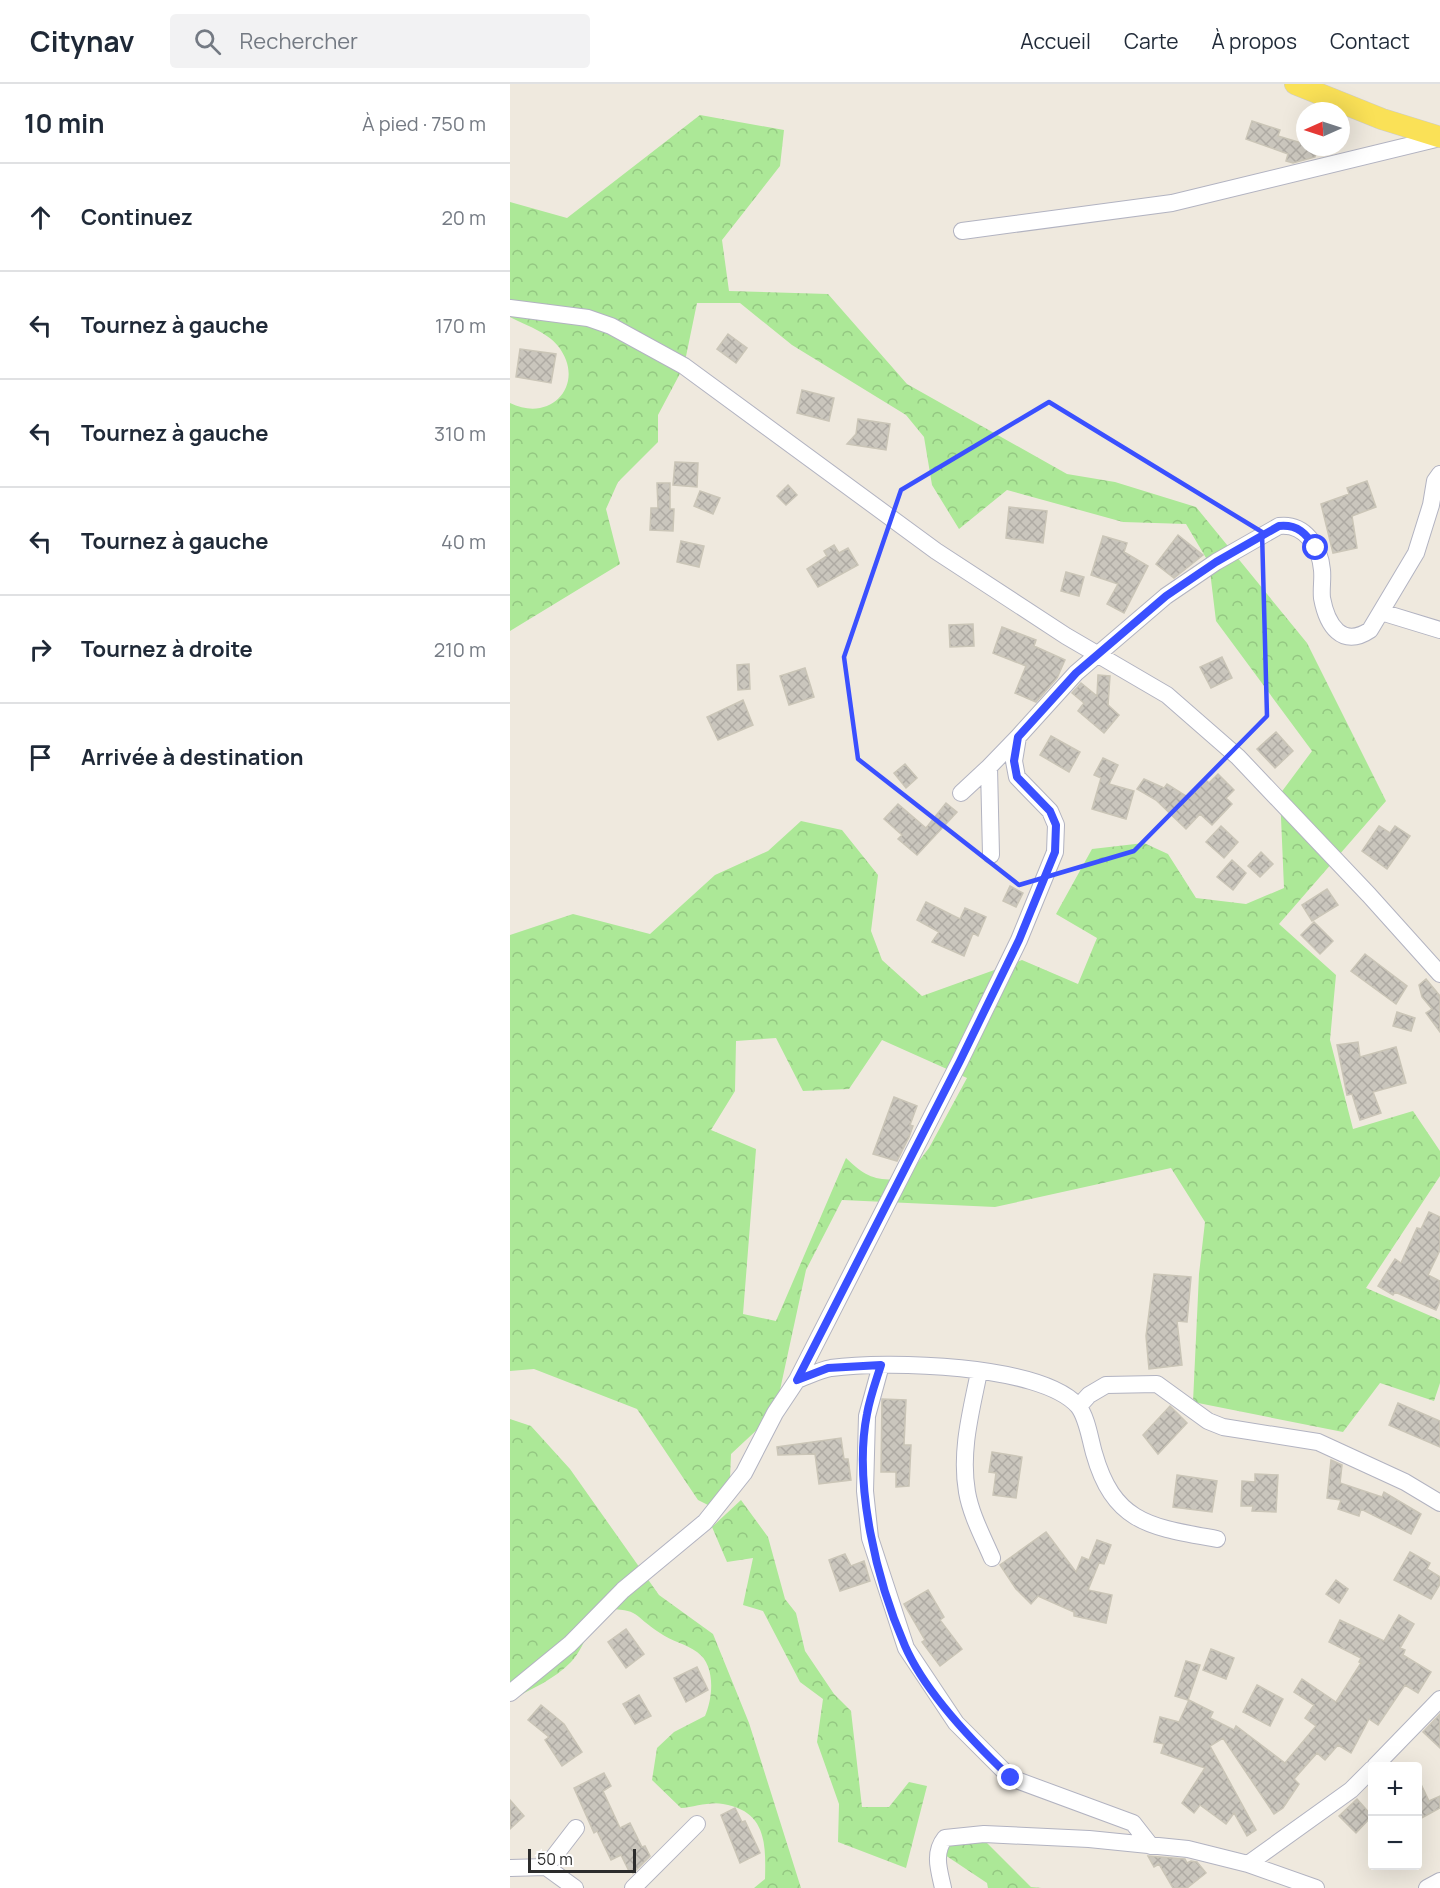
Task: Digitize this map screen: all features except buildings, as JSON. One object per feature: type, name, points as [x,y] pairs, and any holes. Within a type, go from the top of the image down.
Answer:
[{"type":"main road","points":[[1295,84],[1382,119],[1440,138]]},
{"type":"street","points":[[962,231],[1172,204],[1440,138]]},
{"type":"street","points":[[510,308],[588,318],[611,327],[684,366],[936,551],[1098,656],[1167,695],[1238,757],[1369,895],[1440,974]]},
{"type":"street","points":[[961,792],[1018,737],[1076,673],[1182,583],[1279,526],[1291,525],[1305,532],[1316,548],[1322,569],[1322,597],[1328,620],[1340,634],[1352,639],[1361,636],[1370,630],[1416,553],[1431,505],[1435,481],[1440,474]]},
{"type":"street","points":[[1381,612],[1440,630]]},
{"type":"street","points":[[510,1693],[570,1644],[623,1590],[705,1522],[744,1473],[775,1413],[797,1380],[960,1061],[1019,940],[1055,852],[1056,825],[1050,811],[1017,777],[1014,761],[1018,737]]},
{"type":"street","points":[[989,767],[991,855]]},
{"type":"street","points":[[797,1380],[828,1368],[881,1365],[944,1366],[1035,1381],[1057,1389],[1079,1406],[1102,1482],[1116,1502],[1134,1517],[1155,1527],[1217,1539]]},
{"type":"street","points":[[881,1365],[867,1416],[865,1491],[870,1538],[906,1648],[956,1723],[1011,1778],[1133,1823],[1150,1846]]},
{"type":"street","points":[[980,1372],[965,1438],[964,1461],[967,1494],[992,1558]]},
{"type":"street","points":[[1079,1406],[1089,1395],[1106,1385],[1157,1384],[1208,1422],[1318,1442],[1405,1482],[1440,1503]]},
{"type":"street","points":[[1380,1762],[1440,1699]]},
{"type":"street","points":[[1248,1864],[1351,1790],[1368,1774]]},
{"type":"street","points":[[633,1888],[697,1824]]},
{"type":"street","points":[[546,1867],[576,1828]]},
{"type":"street","points":[[943,1888],[938,1864],[938,1846],[945,1838],[956,1835],[1089,1839],[1188,1849],[1248,1864],[1316,1888]]},
{"type":"street","points":[[510,1868],[546,1867],[576,1888]]},
{"type":"street","points":[[1427,1888],[1440,1881]]},
{"type":"highlighted area","points":[[1049,402],[1262,532],[1267,716],[1134,851],[1019,885],[858,759],[844,657],[901,490]]},
{"type":"green space","points":[[700,115],[784,130],[780,166],[722,240],[729,291],[828,294],[907,384],[1067,474],[1115,482],[1196,507],[1307,643],[1386,801],[1279,924],[1336,975],[1330,1040],[1353,1129],[1413,1111],[1440,1151],[1440,1176],[1366,1288],[1440,1320],[1440,1383],[1434,1401],[1380,1383],[1343,1432],[1193,1402],[1199,1274],[1205,1222],[1171,1168],[995,1207],[842,1200],[806,1270],[775,1413],[731,1454],[730,1479],[712,1507],[698,1500],[637,1409],[534,1369],[510,1371],[510,935],[573,914],[650,934],[715,875],[768,851],[801,821],[842,830],[878,875],[871,931],[882,960],[922,996],[1022,960],[1078,984],[1097,938],[1056,914],[1092,849],[1144,843],[1168,854],[1196,898],[1246,904],[1284,888],[1280,794],[1312,751],[1216,621],[1209,563],[1186,524],[1123,522],[1007,490],[959,529],[932,485],[924,437],[906,415],[792,345],[740,303],[697,303],[684,366],[658,415],[658,442],[618,482],[606,509],[620,564],[510,631],[510,403],[525,408],[539,408],[551,404],[561,396],[567,386],[569,373],[566,360],[553,341],[510,317],[510,202],[567,218]],"holes":[[[776,1038],[803,1091],[849,1089],[882,1040],[967,1078],[929,1148],[905,1179],[872,1177],[846,1158],[776,1321],[743,1314],[756,1149],[711,1130],[735,1091],[736,1041]]]},
{"type":"green space","points":[[510,1419],[531,1426],[570,1469],[659,1595],[713,1634],[749,1723],[801,1888],[754,1888],[765,1879],[765,1853],[760,1831],[748,1814],[737,1808],[718,1803],[681,1808],[652,1780],[657,1748],[674,1732],[705,1716],[708,1709],[711,1691],[710,1673],[703,1658],[693,1649],[664,1636],[631,1612],[604,1609],[594,1622],[580,1650],[565,1668],[550,1679],[510,1700]]},
{"type":"green space","points":[[741,1500],[768,1537],[785,1599],[796,1613],[805,1651],[834,1694],[851,1711],[862,1807],[889,1807],[909,1782],[927,1786],[906,1868],[838,1842],[839,1804],[817,1742],[823,1699],[800,1682],[763,1611],[743,1605],[753,1558],[727,1562],[712,1527]]},
{"type":"green space","points":[[950,1839],[983,1839],[1031,1887],[1042,1888],[988,1888],[987,1883],[945,1855]]},
{"type":"route","points":[[1011,1778],[956,1723],[906,1648],[870,1538],[865,1491],[865,1447],[867,1416],[881,1365],[828,1368],[797,1380],[854,1264],[914,1153],[960,1061],[1019,940],[1055,852],[1056,825],[1050,811],[1030,793],[1017,777],[1014,761],[1018,737],[1076,673],[1182,583],[1279,526],[1291,525],[1305,532],[1316,548]]}]
